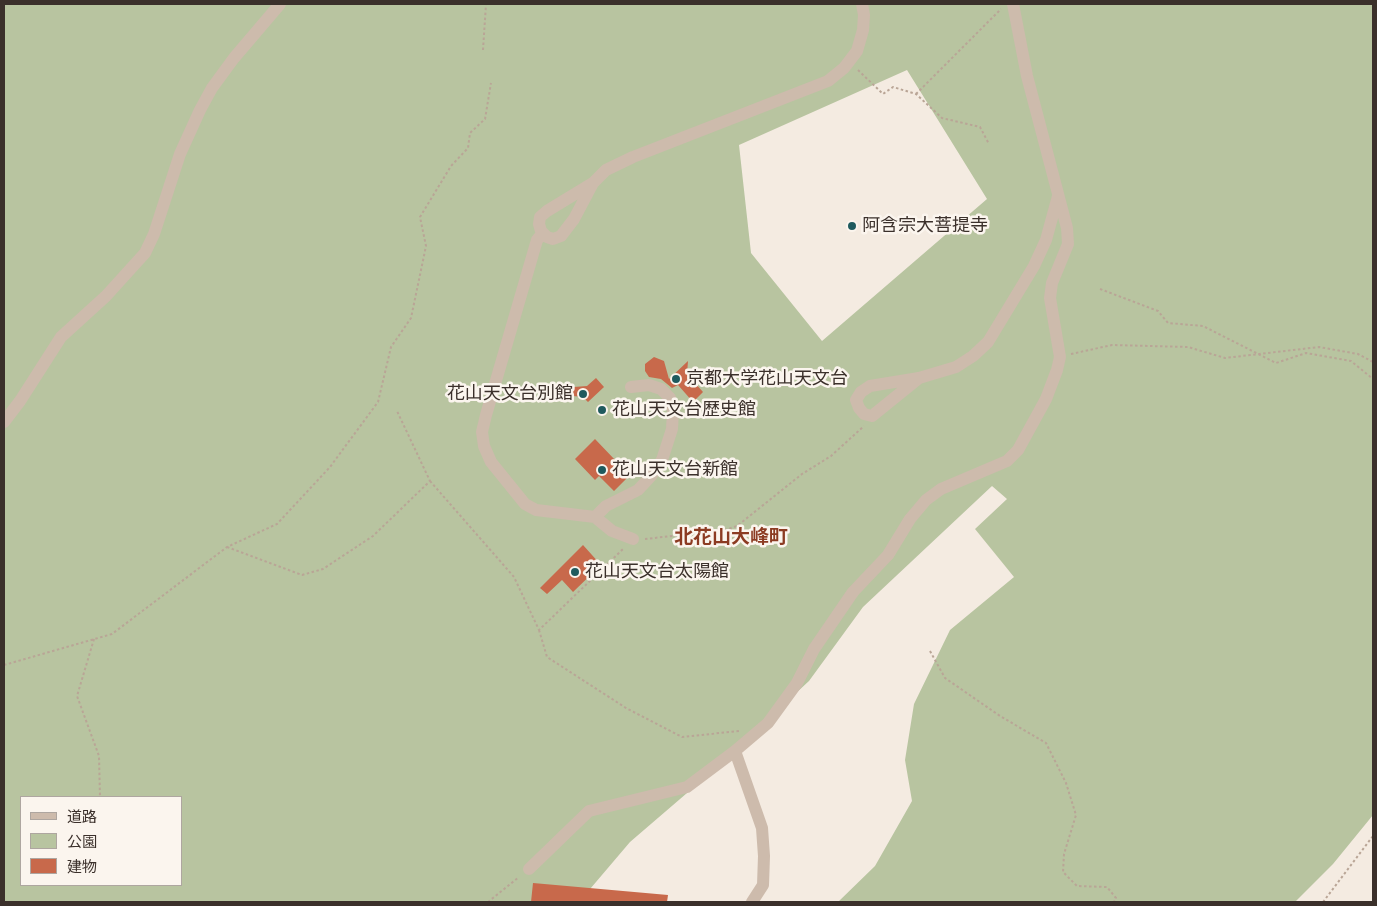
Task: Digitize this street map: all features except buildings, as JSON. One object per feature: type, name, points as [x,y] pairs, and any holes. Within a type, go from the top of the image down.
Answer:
[{"type":"street","points":[[4,422],[20,401],[61,337],[106,296],[145,253],[154,234],[180,154],[200,110],[212,88],[234,58],[280,4]]},
{"type":"street","points":[[593,183],[574,219],[561,236],[554,239],[543,233],[539,224],[540,217],[593,183],[606,170],[647,150],[814,88],[828,81],[857,51],[863,30],[864,15],[862,4]]},
{"type":"street","points":[[529,869],[590,811],[687,787],[735,751],[768,723],[797,683],[814,649],[853,592],[888,555],[910,519],[926,500],[941,489],[1007,461],[1018,450],[1046,400],[1060,357],[1050,298],[1055,272],[1068,244],[1067,228],[1027,76],[1013,4]]},
{"type":"street","points":[[920,378],[885,408],[872,416],[864,414],[859,408],[856,400],[861,392],[870,386],[920,378],[956,367],[973,356],[988,342],[1034,266],[1046,240],[1058,196]]},
{"type":"street","points":[[543,233],[537,240],[486,415],[482,432],[484,446],[491,462],[525,504],[536,510],[595,517],[612,531],[633,539]]},
{"type":"street","points":[[595,517],[606,506],[638,490],[651,476],[662,460],[672,429],[673,411],[670,398],[661,389],[649,385],[631,387]]},
{"type":"street","points":[[870,386],[879,389],[884,396],[885,408]]},
{"type":"street","points":[[735,751],[762,828],[764,856],[763,885],[752,902]]},
{"type":"path","points":[[483,50],[486,4]]},
{"type":"path","points":[[916,94],[1007,4]]},
{"type":"path","points":[[849,61],[883,94],[892,87],[916,94],[942,118],[980,128],[989,144]]},
{"type":"path","points":[[4,665],[112,634],[227,547],[277,524],[330,467],[378,402],[391,347],[411,318],[426,246],[420,218],[451,166],[468,148],[470,133],[485,119],[491,84]]},
{"type":"path","points":[[1100,289],[1158,311],[1168,323],[1203,326],[1276,363],[1306,353],[1352,361],[1373,379]]},
{"type":"path","points":[[1060,357],[1112,345],[1188,347],[1225,358],[1319,347],[1358,354],[1373,362]]},
{"type":"path","points":[[397,412],[430,481],[514,576],[540,630],[547,657],[626,708],[682,737],[741,731]]},
{"type":"path","points":[[540,630],[633,539],[725,530],[737,526],[746,521],[802,474],[831,456],[868,423]]},
{"type":"path","points":[[227,547],[302,575],[323,569],[373,536],[430,481]]},
{"type":"path","points":[[94,639],[77,696],[99,756],[100,796]]},
{"type":"path","points":[[930,651],[946,678],[1000,716],[1046,743],[1066,783],[1076,815],[1064,854],[1063,872],[1077,886],[1107,887],[1116,898],[1114,902]]},
{"type":"path","points":[[1373,707],[1373,728]]},
{"type":"path","points":[[1323,902],[1373,836]]},
{"type":"path","points":[[488,902],[529,869]]},
{"type":"green space","points":[[4,4],[1373,4],[1373,815],[1333,864],[1295,902],[838,902],[875,866],[912,801],[905,760],[914,704],[950,630],[1014,577],[975,529],[1007,499],[992,486],[863,607],[809,681],[701,781],[630,842],[579,902],[4,902]],"holes":[[[907,70],[987,199],[822,341],[751,253],[739,145]]]},
{"type":"place","name":"阿含宗大菩提寺","points":[[852,226]]},
{"type":"place","name":"京都大学花山天文台","points":[[676,379]]},
{"type":"place","name":"花山天文台別館","points":[[583,394]]},
{"type":"place","name":"花山天文台歴史館","points":[[602,410]]},
{"type":"place","name":"花山天文台新館","points":[[602,470]]},
{"type":"place","name":"花山天文台太陽館","points":[[575,572]]},
{"type":"district","name":"北花山大峰町","points":[[731,538]]}]
